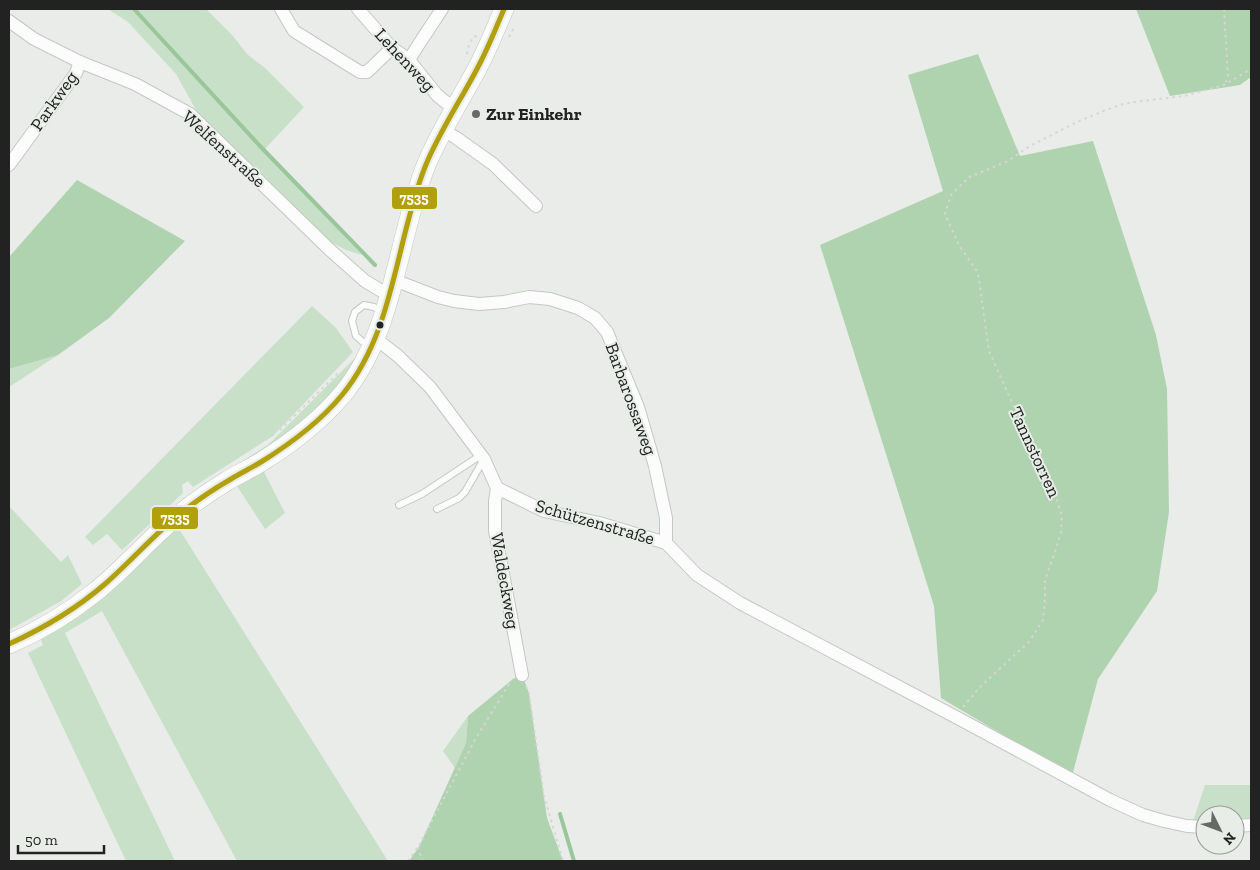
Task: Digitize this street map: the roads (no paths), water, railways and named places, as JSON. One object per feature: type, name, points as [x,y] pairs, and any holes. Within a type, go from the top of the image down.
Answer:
[{"type":"main road","points":[[9,644],[59,617],[96,592],[190,505],[260,463],[293,440],[321,418],[342,395],[362,367],[373,344],[392,288],[409,218],[426,165],[454,109],[478,67],[504,9]]},
{"type":"street","points":[[281,9],[294,31],[360,72],[367,72],[392,48]]},
{"type":"street","name":"Lehenweg","points":[[358,9],[392,48],[409,60],[437,95],[454,109]]},
{"type":"street","points":[[409,60],[442,9]]},
{"type":"street","name":"Welfenstraße","points":[[9,21],[34,39],[80,62],[135,84],[190,114],[330,250],[365,281],[392,288]]},
{"type":"street","name":"Parkweg","points":[[9,165],[76,73],[80,62]]},
{"type":"street","points":[[443,131],[455,137],[493,164],[536,206]]},
{"type":"street","name":"Barbarossaweg","points":[[392,288],[454,302],[479,304],[529,297],[550,299],[578,308],[595,318],[607,332],[638,407],[655,466],[666,518],[666,543]]},
{"type":"street","points":[[373,344],[398,356],[430,387],[482,457],[497,488]]},
{"type":"street","name":"Schützenstraße","points":[[497,488],[544,510],[599,523],[666,543],[697,575],[740,603],[1110,800],[1143,815],[1195,826]]},
{"type":"street","name":"Waldeckweg","points":[[497,488],[494,501],[495,531],[522,675]]},
{"type":"lane","points":[[373,344],[356,336],[352,321],[355,312],[364,305],[374,307],[383,315]]},
{"type":"lane","points":[[399,505],[422,494],[482,457]]},
{"type":"lane","points":[[437,509],[459,498],[466,492],[482,457]]},
{"type":"waterway","points":[[134,9],[259,145],[375,265]]},
{"type":"waterway","points":[[560,814],[574,861]]},
{"type":"place","name":"Zur Einkehr","points":[[476,114]]}]
